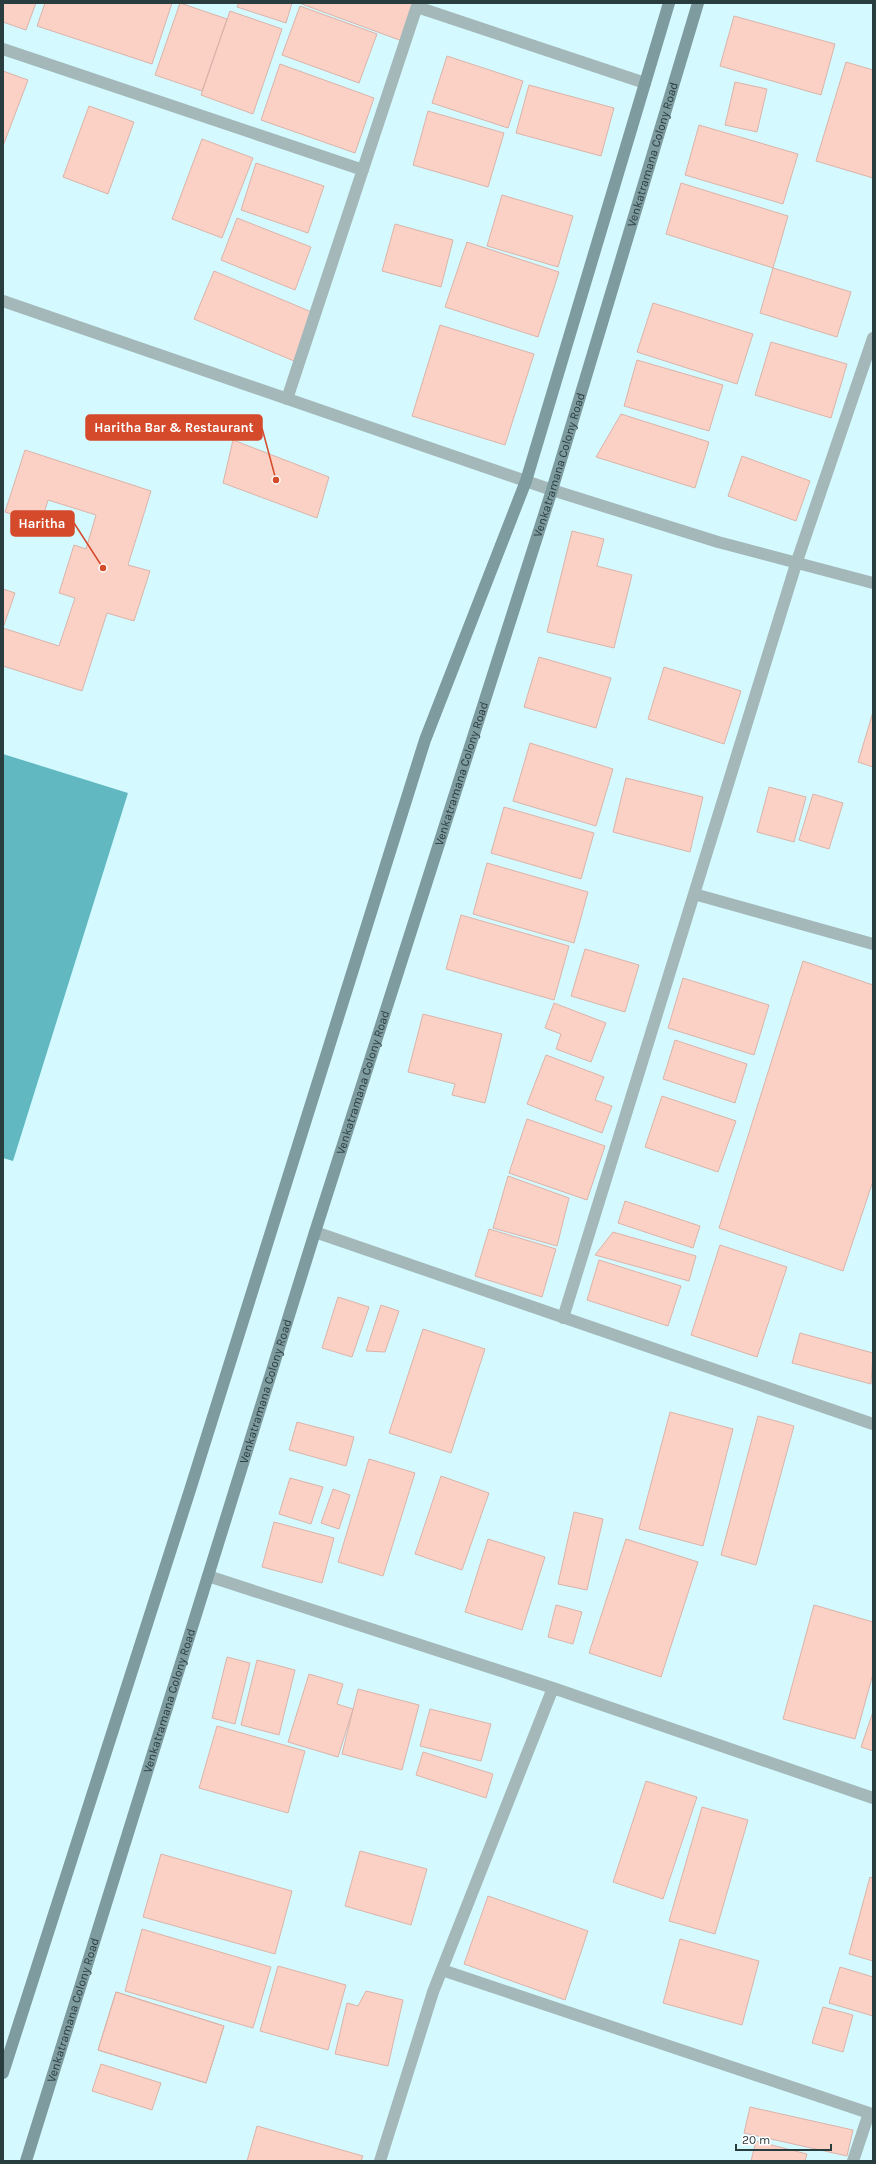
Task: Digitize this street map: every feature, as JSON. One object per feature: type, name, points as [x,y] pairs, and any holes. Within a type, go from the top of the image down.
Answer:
[{"type":"main road","points":[[3,2073],[193,1483],[425,740],[526,481],[669,3]]},
{"type":"main road","name":"Venkatramana Colony Road","points":[[26,2161],[315,1232],[552,490],[698,3]]},
{"type":"street","points":[[286,400],[418,5],[645,83]]},
{"type":"street","points":[[3,49],[363,170]]},
{"type":"street","points":[[3,301],[286,400],[552,490],[718,542],[796,564],[873,582]]},
{"type":"street","points":[[564,1318],[796,564],[873,338]]},
{"type":"street","points":[[694,894],[873,944]]},
{"type":"street","points":[[315,1232],[873,1424]]},
{"type":"street","points":[[208,1576],[553,1688],[873,1798]]},
{"type":"street","points":[[380,2161],[433,1992],[553,1688]]},
{"type":"street","points":[[442,1970],[871,2113],[853,2161]]},
{"type":"water","points":[[3,754],[128,793],[13,1161],[3,1158]]},
{"type":"building","points":[[3,3],[36,3],[26,30],[3,22]]},
{"type":"building","points":[[45,3],[172,3],[152,64],[37,26]]},
{"type":"building","points":[[180,3],[227,19],[202,91],[155,75]]},
{"type":"building","points":[[239,3],[292,3],[286,23],[237,7]]},
{"type":"building","points":[[299,3],[416,3],[402,41]]},
{"type":"building","points":[[300,6],[377,34],[359,83],[282,55]]},
{"type":"building","points":[[230,11],[282,29],[253,114],[201,95]]},
{"type":"building","points":[[734,16],[835,44],[821,95],[720,66]]},
{"type":"building","points":[[447,56],[523,81],[508,128],[432,103]]},
{"type":"building","points":[[846,62],[873,70],[873,178],[816,161]]},
{"type":"building","points":[[280,64],[374,98],[355,153],[261,120]]},
{"type":"building","points":[[3,71],[28,80],[3,146]]},
{"type":"building","points":[[735,82],[767,89],[757,132],[725,125]]},
{"type":"building","points":[[529,85],[614,108],[601,156],[516,133]]},
{"type":"building","points":[[89,106],[134,122],[108,194],[63,177]]},
{"type":"building","points":[[428,111],[504,133],[488,187],[413,165]]},
{"type":"building","points":[[699,125],[798,154],[783,204],[685,175]]},
{"type":"building","points":[[202,139],[253,158],[222,238],[172,219]]},
{"type":"building","points":[[256,163],[324,186],[308,233],[241,210]]},
{"type":"building","points":[[681,183],[788,216],[773,268],[666,234]]},
{"type":"building","points":[[502,195],[573,216],[558,267],[487,246]]},
{"type":"building","points":[[237,218],[311,247],[295,290],[221,260]]},
{"type":"building","points":[[395,224],[453,240],[441,287],[382,271]]},
{"type":"building","points":[[467,242],[559,272],[538,337],[445,307]]},
{"type":"building","points":[[773,268],[851,292],[837,337],[760,313]]},
{"type":"building","points":[[214,271],[314,313],[294,361],[194,319]]},
{"type":"building","points":[[653,303],[753,334],[737,384],[637,352]]},
{"type":"building","points":[[440,325],[534,354],[505,445],[412,416]]},
{"type":"building","points":[[771,342],[847,364],[831,418],[755,395]]},
{"type":"building","points":[[637,360],[723,385],[709,431],[624,406]]},
{"type":"building","points":[[621,414],[709,442],[695,488],[596,457]]},
{"type":"building","points":[[233,440],[329,477],[317,518],[223,483]]},
{"type":"building","points":[[25,450],[151,491],[128,565],[150,571],[134,621],[107,613],[82,691],[3,666],[3,628],[59,646],[75,598],[59,593],[74,545],[86,549],[96,515],[48,500],[41,524],[5,512]]},
{"type":"building","points":[[742,456],[810,481],[796,521],[728,496]]},
{"type":"building","points":[[572,531],[604,539],[597,566],[632,575],[614,648],[547,632]]},
{"type":"building","points":[[3,589],[15,593],[3,628]]},
{"type":"building","points":[[539,657],[611,678],[596,728],[524,707]]},
{"type":"building","points":[[664,667],[741,691],[724,744],[648,719]]},
{"type":"building","points":[[873,712],[873,767],[858,762]]},
{"type":"building","points":[[530,743],[613,769],[596,826],[513,801]]},
{"type":"building","points":[[626,778],[703,797],[690,852],[613,832]]},
{"type":"building","points":[[769,787],[806,797],[794,842],[757,832]]},
{"type":"building","points":[[813,794],[843,803],[829,849],[799,840]]},
{"type":"building","points":[[504,807],[594,833],[581,879],[491,853]]},
{"type":"building","points":[[487,863],[588,892],[574,943],[473,914]]},
{"type":"building","points":[[461,915],[569,946],[554,1000],[446,969]]},
{"type":"building","points":[[585,949],[639,965],[625,1012],[571,996]]},
{"type":"building","points":[[803,961],[873,985],[873,1181],[843,1271],[719,1228]]},
{"type":"building","points":[[683,978],[769,1005],[754,1055],[668,1028]]},
{"type":"building","points":[[554,1003],[606,1023],[591,1062],[556,1049],[561,1034],[545,1028]]},
{"type":"building","points":[[423,1014],[502,1034],[485,1103],[452,1095],[455,1084],[408,1072]]},
{"type":"building","points":[[675,1040],[747,1064],[735,1103],[663,1079]]},
{"type":"building","points":[[546,1055],[604,1077],[595,1100],[612,1106],[602,1133],[527,1104]]},
{"type":"building","points":[[662,1096],[736,1121],[718,1172],[645,1147]]},
{"type":"building","points":[[527,1119],[605,1146],[587,1200],[509,1173]]},
{"type":"building","points":[[508,1176],[569,1198],[557,1246],[493,1228]]},
{"type":"building","points":[[625,1201],[700,1226],[693,1248],[618,1223]]},
{"type":"building","points":[[489,1229],[556,1249],[542,1297],[475,1276]]},
{"type":"building","points":[[613,1232],[696,1256],[689,1281],[595,1255]]},
{"type":"building","points":[[720,1245],[787,1267],[757,1357],[691,1335]]},
{"type":"building","points":[[599,1260],[681,1286],[668,1326],[587,1300]]},
{"type":"building","points":[[338,1297],[369,1307],[352,1357],[322,1348]]},
{"type":"building","points":[[381,1305],[399,1311],[385,1352],[366,1351]]},
{"type":"building","points":[[423,1329],[485,1349],[451,1453],[389,1433]]},
{"type":"building","points":[[800,1333],[873,1353],[871,1384],[792,1363]]},
{"type":"building","points":[[670,1412],[733,1429],[703,1546],[639,1529]]},
{"type":"building","points":[[758,1416],[794,1426],[756,1565],[721,1555]]},
{"type":"building","points":[[297,1422],[354,1437],[346,1466],[289,1450]]},
{"type":"building","points":[[369,1459],[415,1473],[383,1576],[338,1562]]},
{"type":"building","points":[[441,1476],[489,1493],[462,1570],[415,1554]]},
{"type":"building","points":[[290,1478],[323,1487],[311,1524],[279,1514]]},
{"type":"building","points":[[333,1489],[350,1495],[339,1529],[321,1523]]},
{"type":"building","points":[[574,1512],[603,1519],[587,1590],[558,1584]]},
{"type":"building","points":[[274,1522],[334,1538],[322,1583],[262,1567]]},
{"type":"building","points":[[488,1539],[545,1557],[522,1630],[465,1612]]},
{"type":"building","points":[[626,1539],[698,1562],[661,1677],[589,1653]]},
{"type":"building","points":[[556,1605],[582,1612],[573,1644],[548,1637]]},
{"type":"building","points":[[814,1605],[873,1622],[873,1674],[855,1739],[783,1719]]},
{"type":"building","points":[[227,1657],[250,1663],[235,1724],[212,1718]]},
{"type":"building","points":[[257,1660],[295,1670],[279,1735],[241,1725]]},
{"type":"building","points":[[309,1674],[343,1684],[337,1704],[353,1709],[338,1757],[288,1742]]},
{"type":"building","points":[[358,1689],[419,1705],[402,1770],[342,1754]]},
{"type":"building","points":[[430,1709],[491,1724],[481,1761],[420,1746]]},
{"type":"building","points":[[873,1712],[873,1751],[861,1747]]},
{"type":"building","points":[[217,1726],[305,1751],[288,1813],[199,1788]]},
{"type":"building","points":[[423,1752],[493,1774],[486,1798],[416,1775]]},
{"type":"building","points":[[646,1781],[697,1797],[663,1899],[613,1882]]},
{"type":"building","points":[[702,1807],[748,1820],[715,1934],[669,1921]]},
{"type":"building","points":[[360,1851],[427,1869],[411,1925],[345,1906]]},
{"type":"building","points":[[161,1854],[292,1891],[275,1954],[143,1917]]},
{"type":"building","points":[[870,1877],[873,1878],[873,1961],[849,1954]]},
{"type":"building","points":[[488,1896],[588,1931],[565,2000],[464,1964]]},
{"type":"building","points":[[142,1929],[271,1967],[253,2028],[125,1991]]},
{"type":"building","points":[[680,1939],[759,1961],[742,2025],[663,2003]]},
{"type":"building","points":[[278,1966],[346,1985],[328,2050],[260,2031]]},
{"type":"building","points":[[840,1967],[873,1977],[873,2016],[829,2003]]},
{"type":"building","points":[[366,1991],[403,2000],[388,2066],[335,2054],[347,2003],[358,2006]]},
{"type":"building","points":[[116,1992],[224,2026],[206,2083],[98,2050]]},
{"type":"building","points":[[116,1992],[224,2026],[206,2083],[98,2050]]},
{"type":"building","points":[[823,2007],[853,2015],[843,2052],[812,2043]]},
{"type":"building","points":[[101,2064],[161,2083],[152,2110],[92,2091]]},
{"type":"building","points":[[750,2107],[853,2130],[847,2156],[744,2133]]},
{"type":"building","points":[[257,2126],[363,2156],[361,2161],[247,2161]]},
{"type":"building","points":[[756,2141],[807,2154],[805,2161],[751,2161]]},
{"type":"place","name":"Haritha Bar & Restaurant","points":[[276,480]]},
{"type":"place","name":"Haritha","points":[[103,568]]}]
